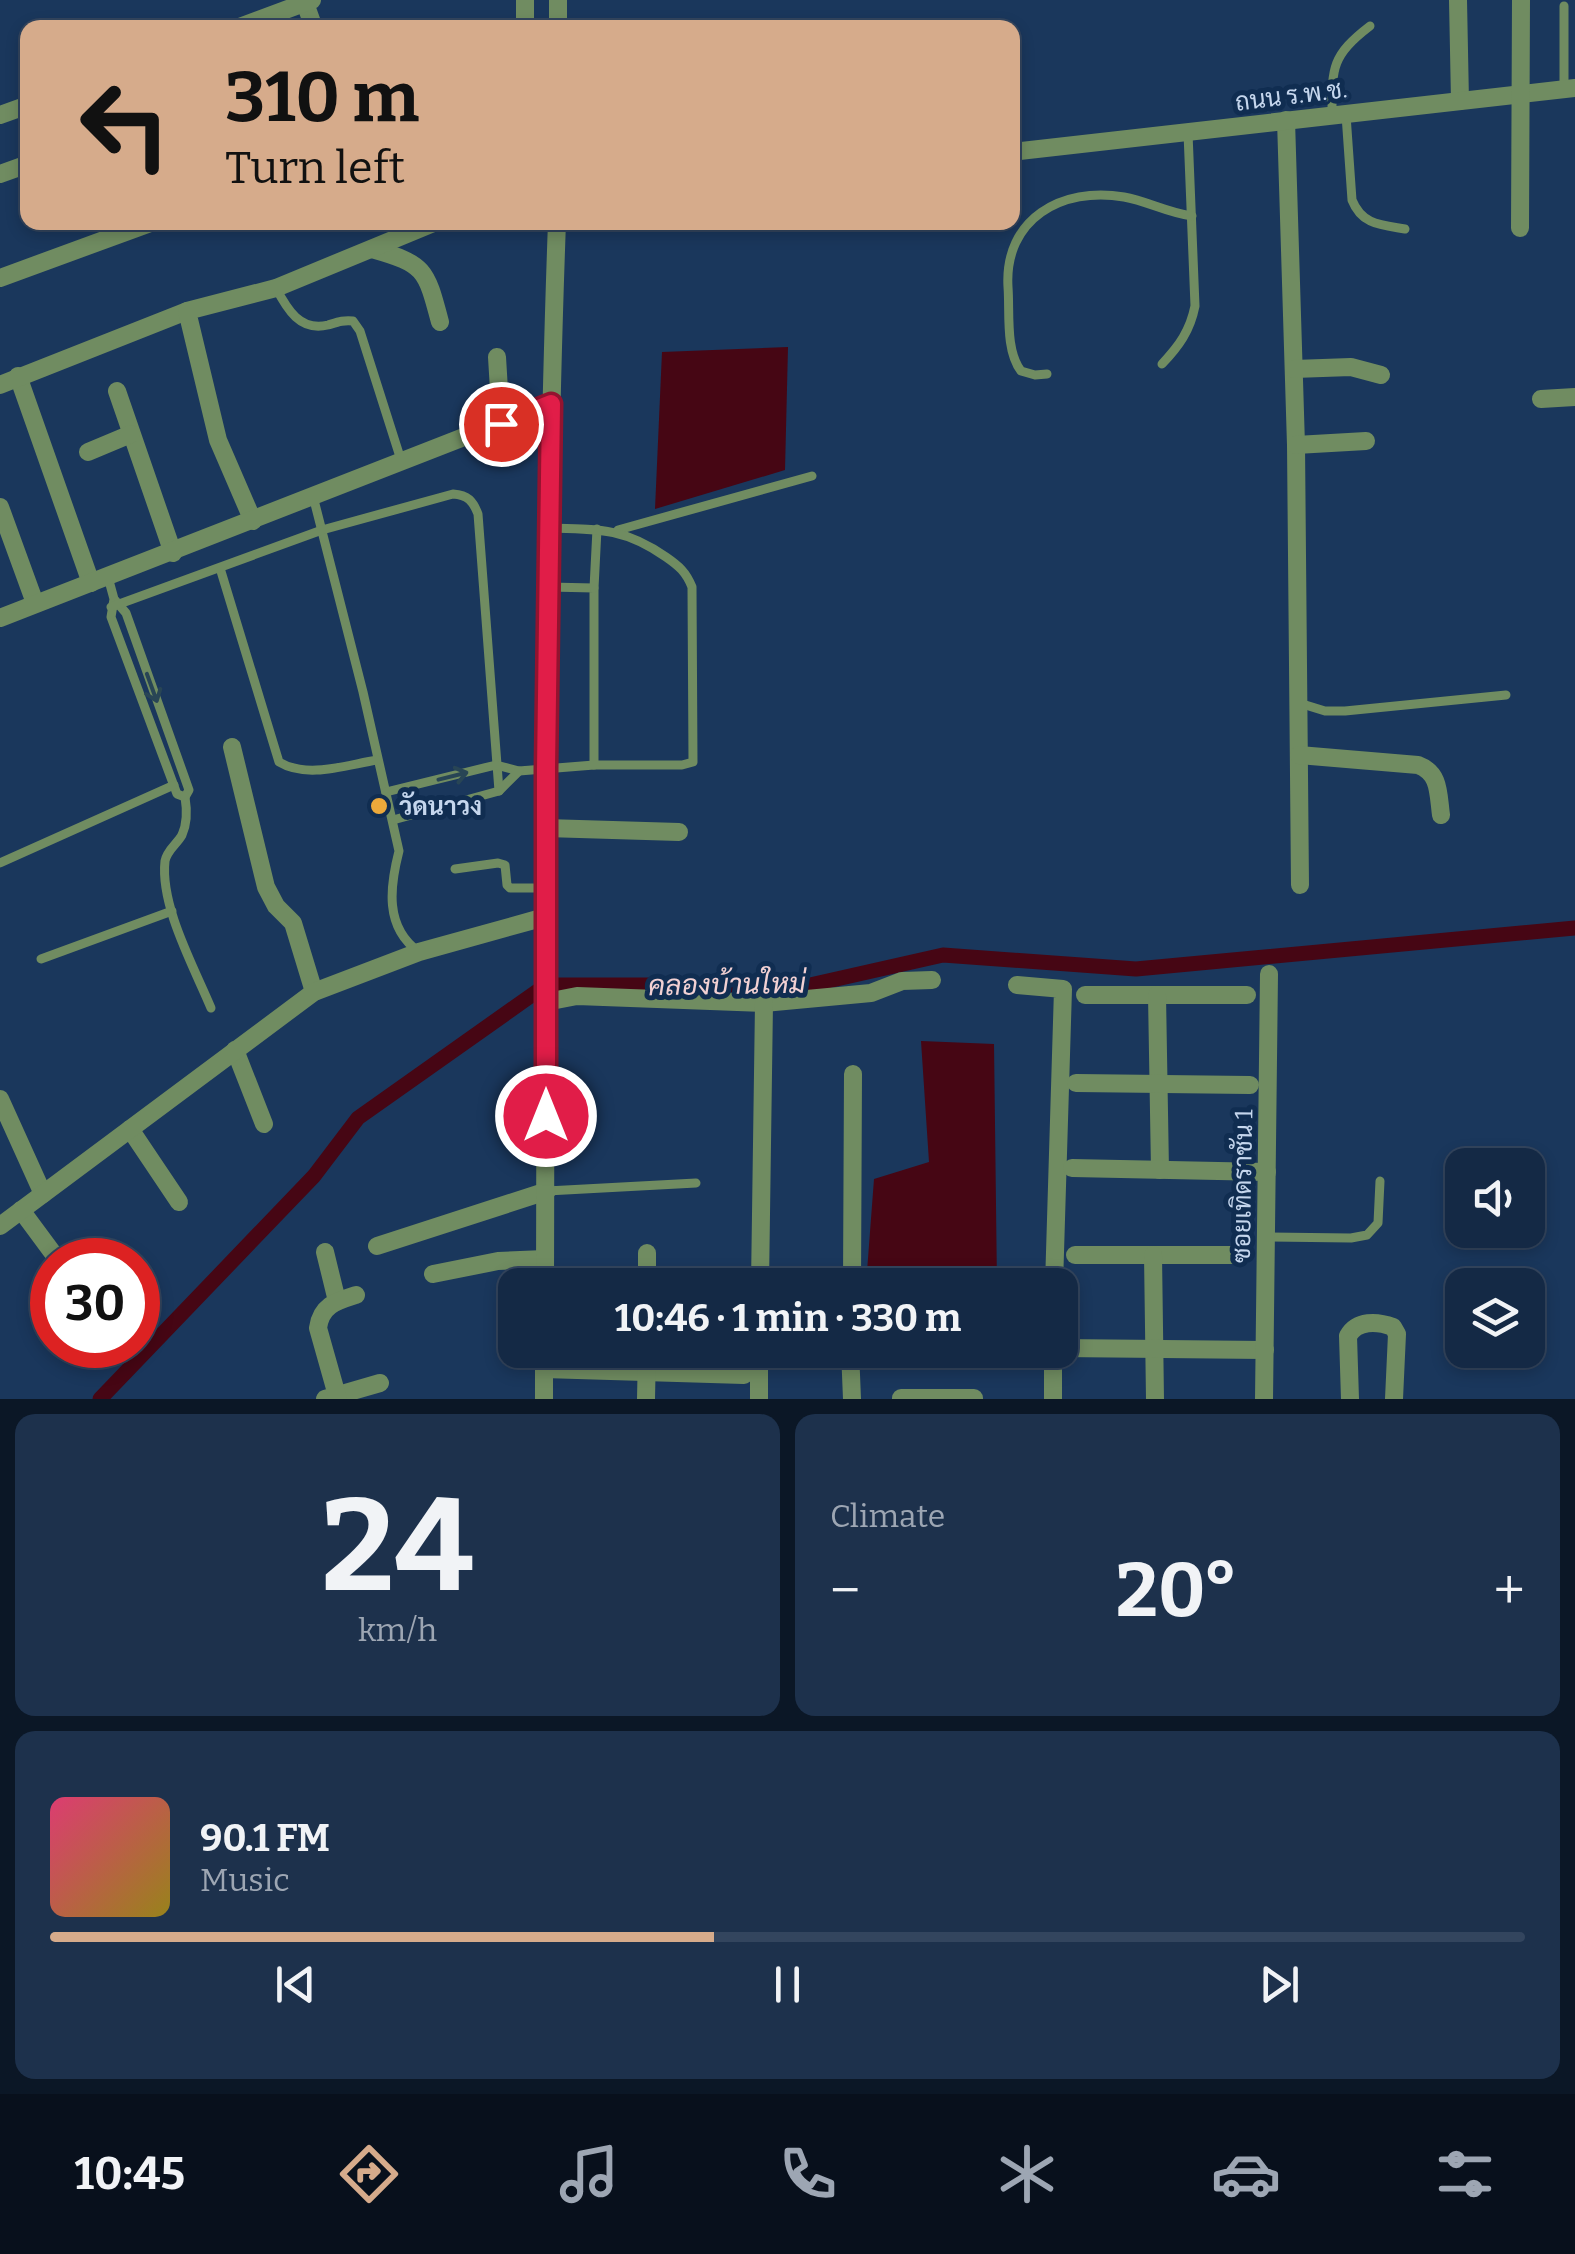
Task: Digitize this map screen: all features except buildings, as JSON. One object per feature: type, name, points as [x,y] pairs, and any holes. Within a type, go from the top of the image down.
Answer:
[{"type":"street","points":[[1458,0],[1460,101]]},
{"type":"street","points":[[1520,228],[1521,0]]},
{"type":"street","points":[[258,20],[309,1]]},
{"type":"street","name":"ถนน ร.พ.ช.","points":[[1020,151],[1569,88]]},
{"type":"street","points":[[1286,120],[1296,445],[1300,885]]},
{"type":"street","points":[[0,278],[130,230]]},
{"type":"street","points":[[0,385],[187,311],[276,288],[417,230]]},
{"type":"street","points":[[545,1268],[546,769],[558,230]]},
{"type":"street","points":[[371,249],[408,259],[420,269],[430,282],[440,322]]},
{"type":"street","points":[[187,311],[218,440],[253,521]]},
{"type":"street","points":[[498,357],[501,424]]},
{"type":"street","points":[[1294,369],[1351,366],[1381,374]]},
{"type":"street","points":[[18,376],[100,580]]},
{"type":"street","points":[[116,391],[173,553]]},
{"type":"street","points":[[1540,399],[1575,397]]},
{"type":"street","points":[[0,618],[551,404]]},
{"type":"street","points":[[88,452],[132,434]]},
{"type":"street","points":[[1296,445],[1366,441]]},
{"type":"street","points":[[0,506],[35,603]]},
{"type":"street","points":[[232,748],[266,887],[276,906],[293,924],[314,992]]},
{"type":"street","points":[[1299,755],[1418,765],[1436,778],[1441,814]]},
{"type":"street","points":[[546,828],[679,832]]},
{"type":"street","points":[[0,1226],[314,992],[419,952],[545,917]]},
{"type":"street","name":"ซอยเทิดราชัน 1","points":[[1264,1399],[1270,974]]},
{"type":"street","points":[[546,999],[577,996],[764,1003],[871,993],[902,981],[932,980]]},
{"type":"street","points":[[1017,985],[1063,990],[1055,1268]]},
{"type":"street","points":[[1085,995],[1246,995]]},
{"type":"street","points":[[1157,995],[1160,1170]]},
{"type":"street","points":[[760,1268],[764,1003]]},
{"type":"street","points":[[236,1050],[264,1124]]},
{"type":"street","points":[[852,1074],[852,1268]]},
{"type":"street","points":[[1076,1083],[1250,1085]]},
{"type":"street","points":[[0,1099],[43,1194]]},
{"type":"street","points":[[130,1128],[180,1202]]},
{"type":"street","points":[[1072,1168],[1267,1172]]},
{"type":"street","points":[[377,1246],[546,1191]]},
{"type":"street","points":[[22,1210],[42,1238]]},
{"type":"street","points":[[324,1252],[336,1301]]},
{"type":"street","points":[[648,1253],[648,1268]]},
{"type":"street","points":[[1075,1255],[1242,1255]]},
{"type":"street","points":[[1153,1255],[1154,1399]]},
{"type":"street","points":[[433,1274],[498,1261],[545,1260]]},
{"type":"street","points":[[356,1295],[325,1308],[318,1328],[333,1398],[380,1383]]},
{"type":"street","points":[[1350,1399],[1348,1336],[1361,1324],[1386,1324],[1393,1326],[1397,1334],[1394,1399]]},
{"type":"street","points":[[1078,1348],[1265,1350]]},
{"type":"street","points":[[544,1368],[544,1399]]},
{"type":"street","points":[[615,1368],[744,1375]]},
{"type":"street","points":[[646,1368],[646,1399]]},
{"type":"street","points":[[758,1399],[759,1368]]},
{"type":"street","points":[[851,1368],[852,1399]]},
{"type":"street","points":[[1052,1399],[1053,1368]]},
{"type":"street","points":[[900,1398],[974,1398]]},
{"type":"lane","points":[[1564,6],[1569,88]]},
{"type":"lane","points":[[1370,26],[1339,52],[1332,70],[1352,200],[1357,213],[1368,222],[1406,229]]},
{"type":"lane","points":[[1162,364],[1192,324],[1195,306],[1188,132]]},
{"type":"lane","points":[[1048,374],[1021,371],[1012,349],[1007,271],[1012,251],[1035,214],[1063,200],[1123,196],[1192,216]]},
{"type":"lane","points":[[276,288],[289,312],[309,326],[354,321],[402,463]]},
{"type":"lane","points":[[616,531],[812,476]]},
{"type":"lane","points":[[115,603],[322,530],[453,494],[474,501],[498,790]]},
{"type":"lane","points":[[313,496],[399,850],[389,895],[405,940],[419,952]]},
{"type":"lane","points":[[386,792],[496,765],[519,771],[594,765],[682,766],[693,762],[692,588],[688,577],[682,568],[646,543],[616,531],[550,528]]},
{"type":"lane","points":[[594,765],[597,529]]},
{"type":"lane","points":[[220,568],[279,762],[290,769],[310,770],[377,760]]},
{"type":"lane","points":[[100,580],[126,613],[189,790],[185,797],[183,834],[165,860],[172,912],[211,1008]]},
{"type":"lane","points":[[549,588],[594,588]]},
{"type":"lane","points":[[115,603],[111,617],[177,794],[185,797]]},
{"type":"lane","points":[[1298,703],[1325,711],[1344,711],[1506,696]]},
{"type":"lane","points":[[393,820],[498,790],[519,771]]},
{"type":"lane","points":[[0,863],[174,785]]},
{"type":"lane","points":[[455,869],[498,863],[504,865],[510,888],[546,888]]},
{"type":"lane","points":[[41,959],[172,912]]},
{"type":"lane","points":[[1266,1237],[1351,1238],[1367,1234],[1378,1223],[1380,1181]]},
{"type":"lane","points":[[546,1191],[696,1183]]},
{"type":"shaded area","points":[[788,347],[785,470],[655,509],[662,352]]},
{"type":"shaded area","points":[[921,1041],[994,1044],[997,1268],[867,1268],[874,1179],[929,1162]]},
{"type":"waterway","name":"คลองบ้านใหม่","points":[[100,1399],[314,1176],[358,1118],[546,985],[810,985],[943,955],[1136,969],[1575,928]]},
{"type":"place","name":"วัดนาวง","points":[[379,806]]},
{"type":"route","points":[[501,424],[551,404],[546,1116]]}]
